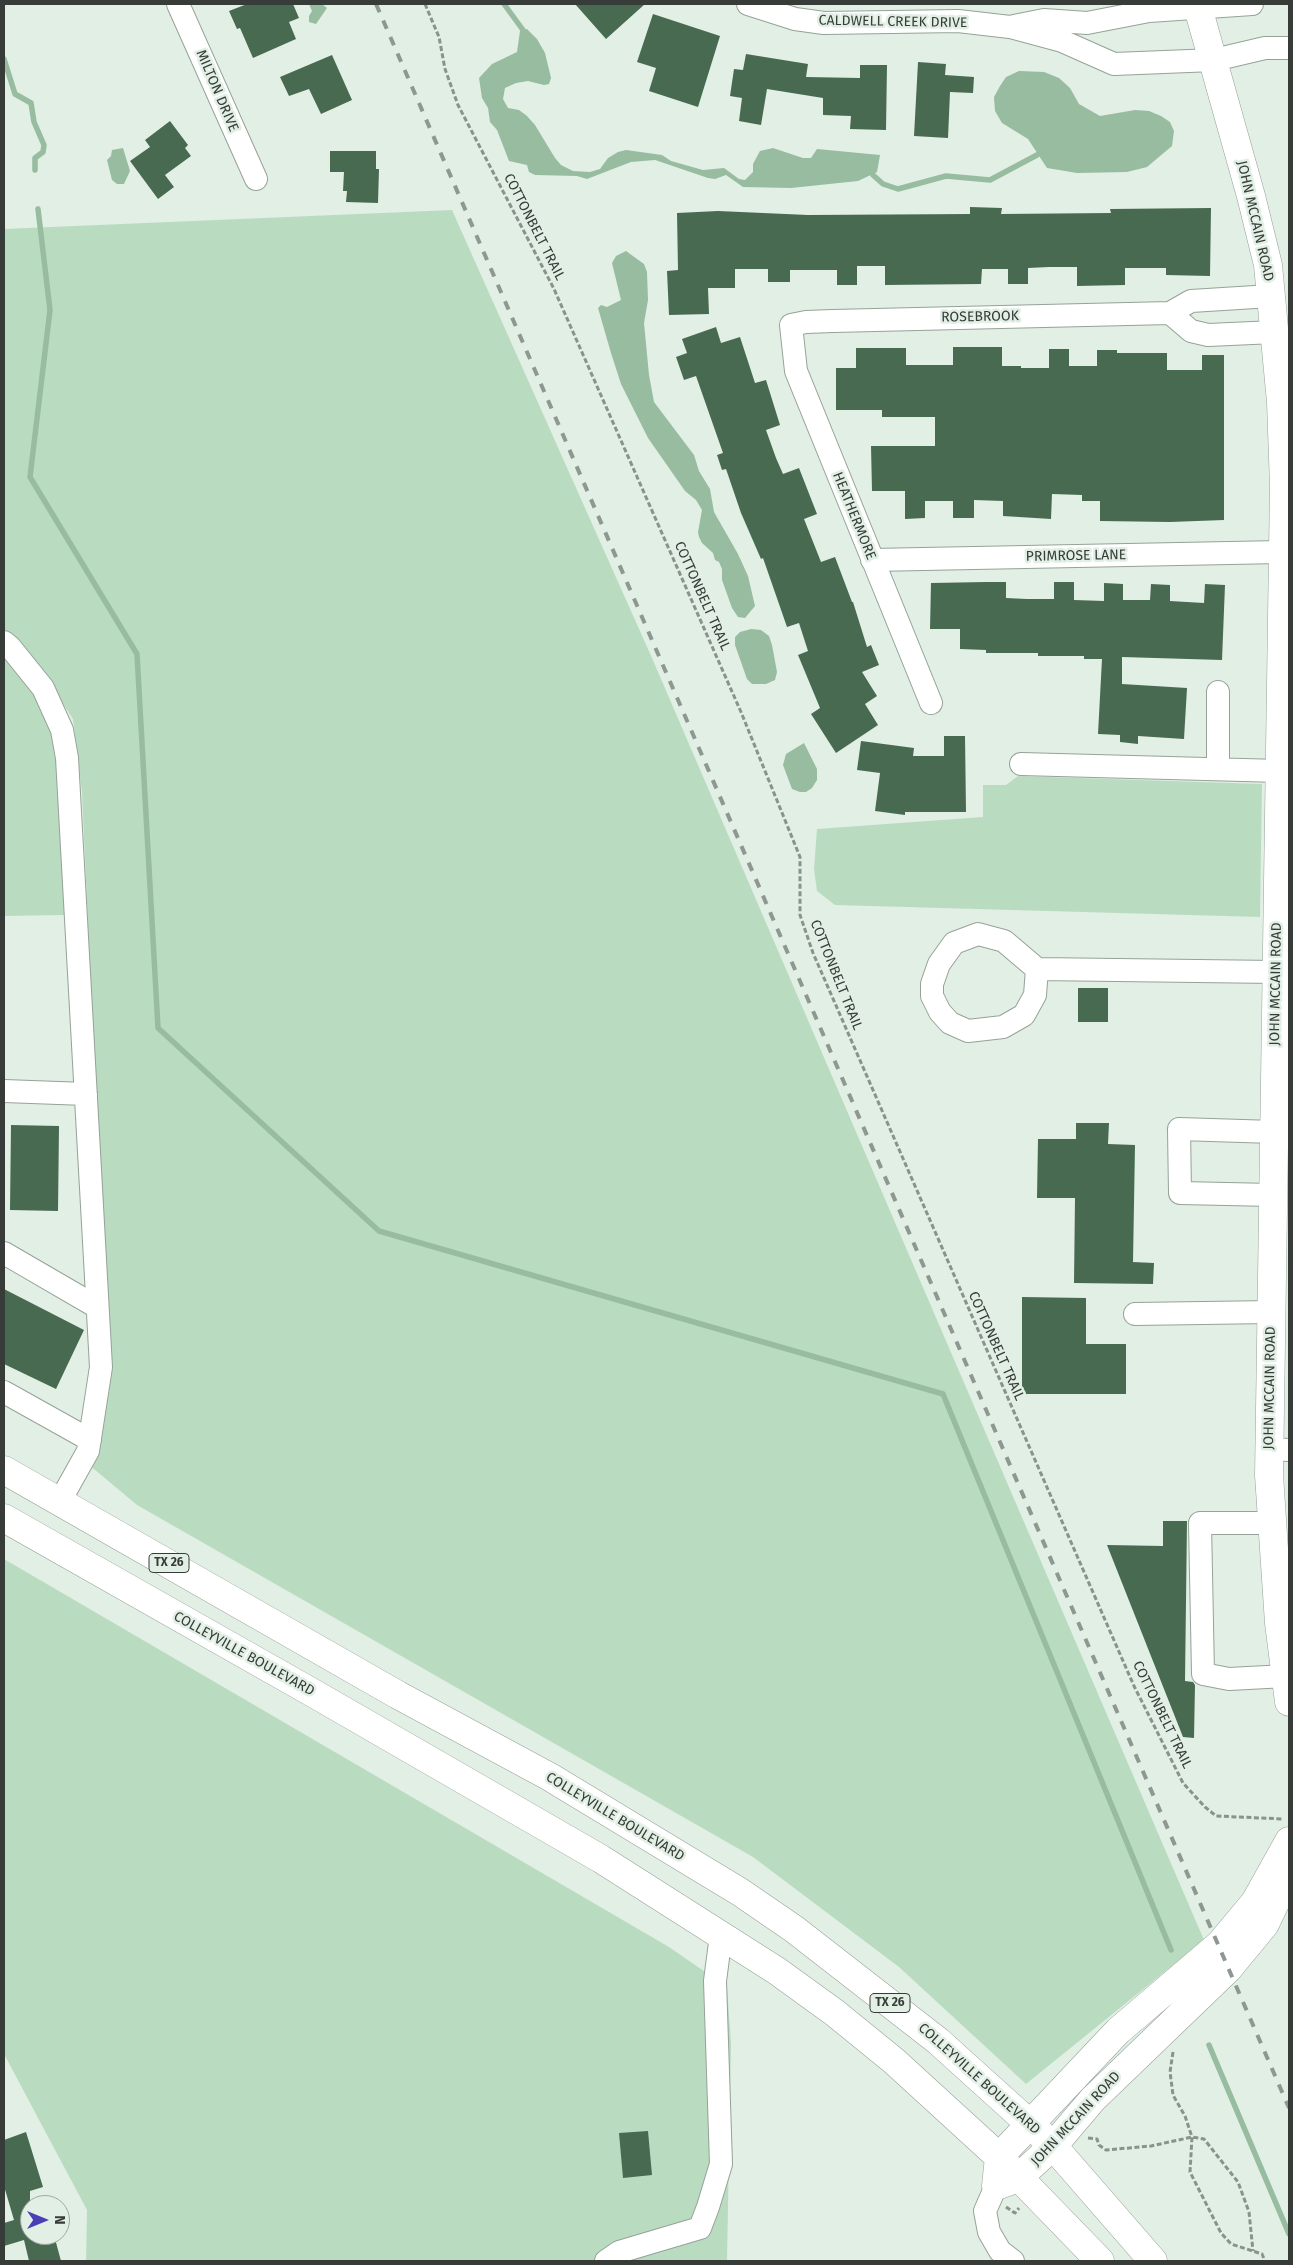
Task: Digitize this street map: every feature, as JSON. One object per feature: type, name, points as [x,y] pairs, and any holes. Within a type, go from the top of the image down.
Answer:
[{"type":"main road","name":"JOHN MCCAIN ROAD","points":[[1197,5],[1214,60],[1268,265],[1275,332],[1284,486],[1281,552],[1280,771],[1284,811],[1276,972],[1271,1312],[1279,1450],[1272,1523],[1289,1702]]},
{"type":"main road","name":"COLLEYVILLE BOULEVARD","points":[[4,1470],[333,1658],[550,1777],[740,1892],[794,1929],[938,2041],[1031,2124],[1053,2146],[1153,2261]]},
{"type":"main road","name":"COLLEYVILLE BOULEVARD","points":[[4,1518],[601,1859],[721,1935],[777,1971],[835,2012],[894,2061],[999,2157]]},
{"type":"main road","points":[[313,1693],[333,1658]]},
{"type":"main road","points":[[1100,2261],[1007,2182],[999,2157],[1118,2031],[1220,1944],[1260,1894],[1289,1841]]},
{"type":"main road","name":"JOHN MCCAIN ROAD","points":[[1007,2182],[1053,2146],[1093,2099],[1239,1956],[1266,1924],[1289,1874]]},
{"type":"street","name":"MILTON DRIVE","points":[[178,4],[256,179]]},
{"type":"street","name":"CALDWELL CREEK DRIVE","points":[[748,4],[795,19],[824,23],[958,21],[1010,27],[1062,42],[1114,64],[1214,60],[1265,48],[1289,48]]},
{"type":"street","name":"CALDWELL CREEK DRIVE","points":[[1010,27],[1044,20],[1087,23],[1150,11],[1197,5],[1252,4]]},
{"type":"street","name":"ROSEBROOK","points":[[790,325],[833,321],[1170,313],[1191,301],[1271,296]]},
{"type":"street","points":[[1170,313],[1191,330],[1208,334],[1275,332]]},
{"type":"street","name":"HEATHERMORE","points":[[790,325],[796,371],[931,704]]},
{"type":"street","name":"PRIMROSE LANE","points":[[872,560],[1281,552]]},
{"type":"street","points":[[4,642],[43,688],[62,730],[68,758],[100,1368],[88,1451],[60,1501]]},
{"type":"street","points":[[1218,692],[1218,770]]},
{"type":"street","points":[[1021,764],[1280,771]]},
{"type":"street","points":[[1037,969],[1035,995],[1024,1015],[1003,1027],[968,1031],[950,1023],[940,1012],[932,996],[932,984],[939,964],[954,944],[978,934],[1004,941],[1037,969],[1276,972]]},
{"type":"street","points":[[4,1092],[86,1094]]},
{"type":"street","points":[[1273,1195],[1180,1193],[1179,1129],[1274,1132]]},
{"type":"street","points":[[4,1252],[97,1307]]},
{"type":"street","points":[[1135,1314],[1271,1312]]},
{"type":"street","points":[[4,1392],[90,1440]]},
{"type":"street","points":[[1272,1523],[1200,1523],[1203,1674],[1228,1679],[1286,1676]]},
{"type":"street","points":[[606,2261],[619,2252],[700,2228],[708,2208],[721,2164],[715,1981],[721,1935]]},
{"type":"street","points":[[1007,2182],[985,2211],[989,2232],[1000,2251],[1013,2261]]},
{"type":"path","name":"COTTONBELT TRAIL","points":[[425,4],[439,37],[445,69],[458,105],[554,289],[741,712],[800,857],[800,915],[813,953],[1134,1686],[1183,1783],[1210,1811],[1216,1816],[1289,1820]]},
{"type":"path","points":[[1174,2048],[1170,2072],[1173,2095],[1185,2116],[1192,2137],[1190,2172],[1221,2233],[1231,2244],[1262,2254],[1265,2261]]},
{"type":"path","points":[[1088,2138],[1097,2139],[1099,2146],[1106,2150],[1151,2146],[1192,2137],[1204,2139],[1238,2182],[1249,2212],[1253,2251]]},
{"type":"shaded area","points":[[309,4],[322,4],[327,8],[316,24],[309,22],[309,16],[312,11]]},
{"type":"shaded area","points":[[527,29],[537,39],[545,53],[551,78],[549,84],[544,85],[528,81],[516,83],[505,88],[503,99],[508,108],[519,110],[527,116],[535,125],[555,158],[561,165],[573,171],[590,172],[600,169],[608,158],[626,150],[662,155],[671,161],[703,170],[724,168],[739,179],[745,180],[753,172],[753,164],[760,151],[773,148],[803,158],[811,158],[817,149],[880,155],[877,172],[858,181],[791,188],[743,187],[726,175],[715,179],[708,178],[655,160],[631,162],[587,179],[577,176],[535,175],[529,172],[527,165],[509,161],[497,130],[490,122],[488,108],[482,98],[479,78],[492,64],[517,52],[520,31]]},
{"type":"shaded area","points":[[1019,71],[1044,72],[1059,78],[1070,88],[1079,104],[1100,116],[1135,110],[1149,111],[1161,116],[1170,122],[1174,131],[1172,146],[1147,167],[1127,172],[1077,173],[1047,168],[1028,139],[1002,123],[995,111],[994,97],[1000,86],[1006,77]]},
{"type":"shaded area","points":[[123,148],[130,171],[124,184],[117,184],[112,180],[107,160],[111,156],[112,150]]},
{"type":"shaded area","points":[[452,210],[652,658],[1204,1940],[1026,2084],[899,1967],[753,1857],[137,1505],[88,1464],[98,1144],[82,792],[73,719],[30,653],[4,629],[4,229]]},
{"type":"shaded area","points":[[626,251],[644,264],[647,272],[648,300],[644,323],[649,375],[654,402],[694,455],[699,471],[710,489],[714,512],[748,576],[755,606],[745,618],[738,617],[732,608],[722,580],[722,569],[719,562],[715,560],[713,553],[702,543],[699,537],[698,532],[702,510],[696,500],[685,491],[648,438],[621,384],[598,308],[601,305],[607,307],[621,300],[612,263],[616,256]]},
{"type":"shaded area","points":[[751,629],[761,630],[769,636],[772,645],[777,672],[775,680],[766,684],[752,684],[747,679],[735,645],[735,637],[740,632]]},
{"type":"shaded area","points":[[4,658],[21,676],[42,708],[50,726],[57,751],[65,915],[4,916]]},
{"type":"shaded area","points":[[804,743],[817,769],[817,780],[812,788],[806,792],[800,792],[792,789],[783,765],[786,754]]},
{"type":"shaded area","points":[[1018,776],[1262,784],[1260,917],[835,905],[817,891],[814,869],[817,829],[983,817],[983,785],[1006,785]]},
{"type":"shaded area","points":[[4,1559],[669,1947],[727,1987],[731,2043],[727,2261],[86,2261],[87,2210],[4,2054]]},
{"type":"building","points":[[247,4],[293,4],[299,18],[289,22],[296,39],[253,58],[240,28],[237,29],[229,11]]},
{"type":"building","points":[[575,4],[645,4],[606,39]]},
{"type":"building","points":[[653,14],[720,36],[698,107],[649,91],[656,68],[637,62]]},
{"type":"building","points":[[746,54],[808,64],[806,77],[860,78],[860,65],[887,65],[886,130],[850,129],[851,116],[823,115],[823,98],[767,89],[761,125],[739,121],[742,98],[730,96],[734,69],[743,70]]},
{"type":"building","points":[[332,55],[352,100],[321,114],[309,89],[289,96],[280,77]]},
{"type":"building","points":[[918,62],[946,64],[945,75],[974,77],[973,93],[950,92],[948,138],[914,136]]},
{"type":"building","points":[[170,121],[188,145],[185,148],[191,156],[165,175],[174,187],[158,199],[130,161],[150,147],[145,140]]},
{"type":"building","points":[[330,151],[376,151],[376,169],[379,169],[378,203],[346,202],[347,191],[343,191],[344,172],[330,172]]},
{"type":"building","points":[[970,207],[1002,208],[1001,214],[1111,213],[1110,209],[1211,208],[1210,276],[1166,275],[1166,268],[1125,268],[1125,285],[1077,286],[1077,267],[1049,267],[1028,268],[1028,284],[1008,284],[1008,269],[982,269],[981,284],[885,285],[885,266],[857,266],[857,285],[837,285],[837,270],[790,270],[790,282],[768,282],[768,269],[735,269],[735,288],[708,288],[709,314],[669,315],[667,271],[678,270],[677,213],[718,211],[808,215],[970,214]]},
{"type":"building","points":[[716,327],[721,343],[740,337],[755,383],[766,380],[780,425],[766,430],[776,458],[783,474],[799,468],[817,514],[804,519],[821,562],[835,557],[853,602],[867,647],[871,645],[879,665],[862,672],[877,696],[865,704],[878,725],[836,753],[811,714],[820,708],[798,655],[808,651],[799,623],[787,627],[763,558],[761,559],[741,513],[726,469],[722,470],[717,455],[723,453],[696,376],[684,380],[676,357],[687,353],[682,339]]},
{"type":"building","points":[[953,347],[1002,347],[1002,366],[1021,366],[1021,368],[1049,368],[1049,349],[1069,349],[1069,366],[1097,366],[1097,350],[1117,350],[1117,353],[1167,353],[1167,370],[1202,370],[1202,355],[1224,355],[1224,520],[1170,522],[1100,521],[1100,501],[1082,501],[1082,495],[1052,494],[1051,519],[1003,516],[1003,501],[974,500],[974,518],[953,518],[953,501],[925,501],[925,518],[905,519],[905,491],[872,491],[871,446],[935,446],[935,417],[882,417],[882,410],[836,410],[836,368],[856,368],[856,348],[906,348],[906,365],[953,365]]},
{"type":"building","points":[[1006,582],[1006,598],[1054,599],[1054,582],[1074,582],[1074,600],[1104,601],[1104,583],[1123,584],[1123,600],[1150,600],[1151,584],[1170,585],[1170,601],[1204,603],[1205,584],[1225,585],[1222,660],[1122,657],[1122,684],[1187,688],[1184,739],[1138,736],[1138,744],[1120,742],[1120,735],[1098,734],[1102,659],[1084,659],[1084,656],[1038,656],[1038,653],[986,653],[986,650],[960,649],[960,629],[930,629],[931,583]]},
{"type":"building","points":[[944,736],[965,736],[966,812],[905,812],[905,815],[875,811],[880,773],[857,770],[861,741],[914,748],[913,756],[944,756]]},
{"type":"building","points":[[1078,988],[1108,988],[1108,1022],[1078,1022]]},
{"type":"building","points":[[1076,1123],[1109,1123],[1108,1144],[1135,1145],[1133,1262],[1154,1263],[1153,1284],[1074,1283],[1075,1198],[1037,1198],[1038,1139],[1076,1139]]},
{"type":"building","points":[[11,1125],[59,1126],[58,1211],[10,1210]]},
{"type":"building","points":[[4,1289],[84,1330],[56,1389],[4,1364]]},
{"type":"building","points":[[1022,1297],[1086,1298],[1086,1344],[1126,1344],[1126,1394],[1022,1394]]},
{"type":"building","points":[[1163,1521],[1187,1521],[1185,1681],[1193,1682],[1195,1685],[1194,1738],[1183,1737],[1107,1545],[1163,1546]]},
{"type":"building","points":[[648,2131],[652,2175],[623,2178],[619,2133]]},
{"type":"building","points":[[26,2132],[43,2187],[30,2191],[30,2195],[20,2195],[20,2241],[4,2246],[4,2223],[14,2220],[4,2186],[4,2140]]},
{"type":"building","points":[[25,2245],[57,2245],[61,2261],[29,2261]]},
{"type":"waterway","points":[[504,4],[523,30]]},
{"type":"waterway","points":[[4,59],[15,94],[31,103],[34,122],[44,145],[43,152],[35,158],[35,170]]},
{"type":"waterway","points":[[873,175],[883,184],[898,189],[946,176],[990,180],[1037,155]]},
{"type":"waterway","points":[[38,209],[50,310],[30,477],[137,654],[158,1028],[379,1231],[943,1394],[1171,1950]]},
{"type":"waterway","points":[[1209,2045],[1289,2234]]},
{"type":"railway","points":[[376,4],[1289,2108]]}]
